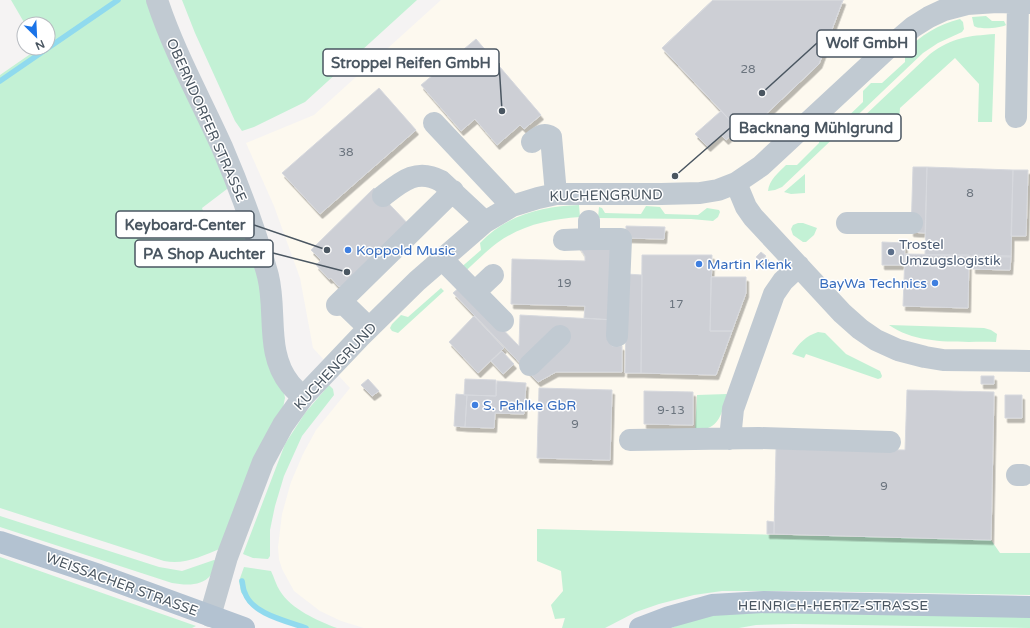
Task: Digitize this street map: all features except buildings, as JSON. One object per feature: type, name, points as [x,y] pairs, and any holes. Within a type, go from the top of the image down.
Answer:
[{"type":"main road","name":"WEISSACHER STRASSE","points":[[0,542],[99,575],[244,628]]},
{"type":"main road","name":"HEINRICH-HERTZ-STRASSE","points":[[640,628],[669,617],[705,607],[764,602],[1030,607]]},
{"type":"street","name":"OBERNDORFER STRASSE","points":[[157,0],[180,62],[221,147],[258,242],[271,287],[274,342],[277,361],[282,373],[290,385],[303,397]]},
{"type":"street","name":"KUCHENGRUND","points":[[210,616],[227,557],[263,462],[283,425],[303,397],[338,359],[417,281],[485,222],[512,206],[556,194],[700,193],[718,190],[736,183],[761,166],[897,41],[913,27],[929,17],[942,5],[1024,2]]},
{"type":"street","points":[[1016,117],[1024,2]]},
{"type":"street","points":[[434,123],[512,206]]},
{"type":"street","points":[[532,142],[542,134],[547,134],[551,137],[556,194]]},
{"type":"street","points":[[383,196],[407,178],[426,175],[434,177],[441,181],[485,222]]},
{"type":"street","points":[[736,183],[758,234],[799,266],[842,313],[860,329],[876,340],[898,350],[944,360],[1030,361]]},
{"type":"street","points":[[369,328],[339,303],[405,244],[453,192]]},
{"type":"street","points":[[847,223],[912,222]]},
{"type":"street","points":[[564,240],[589,230],[621,239],[617,336]]},
{"type":"street","points":[[442,259],[504,321]]},
{"type":"street","points":[[730,439],[733,409],[774,294],[783,281],[799,266]]},
{"type":"street","points":[[475,292],[493,275]]},
{"type":"street","points":[[530,365],[560,336]]},
{"type":"street","points":[[630,440],[759,438],[890,442]]},
{"type":"shaded area","points":[[441,0],[1030,0],[1030,576],[578,565],[562,628],[364,628],[341,621],[320,611],[294,591],[282,569],[279,559],[278,547],[282,514],[291,482],[303,454],[316,430],[350,388],[313,348],[300,278],[274,206],[246,143],[314,115]]},
{"type":"green space","points":[[11,0],[149,0],[227,182],[227,189],[202,208],[205,217],[238,211],[252,253],[285,398],[283,408],[222,548],[200,557],[179,562],[164,561],[0,508],[0,75],[27,56],[56,56],[56,16],[20,16]]},
{"type":"green space","points":[[182,0],[417,0],[305,102],[254,127],[242,131],[235,121],[195,33]]},
{"type":"green space","points":[[986,16],[992,21],[1004,21],[1006,25],[990,28],[980,28],[974,26],[972,17]]},
{"type":"green space","points":[[960,19],[963,22],[964,29],[962,32],[938,43],[923,53],[782,187],[768,191],[770,183],[777,173],[786,165],[797,165],[819,143],[820,132],[828,124],[839,125],[863,102],[863,91],[871,83],[882,83],[905,62],[905,51],[937,27]]},
{"type":"green space","points":[[995,34],[992,122],[978,122],[979,84],[955,58],[900,108],[899,122],[860,120],[938,48],[961,38]]},
{"type":"green space","points":[[805,174],[805,193],[791,194],[784,192]]},
{"type":"green space","points":[[579,205],[580,217],[547,221],[526,227],[497,243],[462,274],[458,270],[481,250],[480,243],[501,225],[539,210],[552,207]]},
{"type":"green space","points":[[646,206],[660,207],[665,214],[698,215],[707,208],[719,210],[720,212],[718,217],[713,221],[691,219],[598,218],[599,207],[602,208],[605,213],[641,214]]},
{"type":"green space","points":[[803,223],[817,228],[814,235],[806,242],[803,242],[793,235],[791,229],[793,225]]},
{"type":"green space","points":[[441,288],[444,291],[398,333],[392,331],[390,328],[392,324],[401,315],[408,317]]},
{"type":"green space","points":[[889,325],[984,328],[997,334],[996,342],[941,341],[913,336],[901,332]]},
{"type":"green space","points":[[818,332],[825,333],[846,354],[880,371],[882,376],[881,378],[878,379],[806,354],[804,358],[792,354],[803,340]]},
{"type":"green space","points":[[329,385],[333,389],[334,395],[302,436],[284,476],[270,530],[270,556],[268,559],[253,558],[243,554],[285,444],[305,413]]},
{"type":"green space","points":[[727,394],[723,409],[716,423],[706,429],[695,430],[697,395]]},
{"type":"green space","points":[[0,516],[159,567],[182,571],[214,560],[219,562],[212,574],[203,582],[187,585],[172,583],[0,527]]},
{"type":"green space","points":[[537,529],[991,540],[1000,553],[1030,553],[1030,595],[722,591],[694,595],[659,604],[636,612],[605,628],[562,628],[565,618],[555,619],[551,605],[563,591],[561,571],[537,561]]},
{"type":"green space","points":[[0,557],[196,626],[192,628],[0,628]]},
{"type":"green space","points":[[244,567],[271,571],[280,591],[291,603],[306,614],[337,628],[300,628],[260,612],[249,604],[241,592],[239,581]]},
{"type":"green space","points":[[738,611],[1030,616],[1030,628],[794,624],[756,625],[739,628],[671,628],[693,619]]},
{"type":"waterway","points":[[56,43],[118,0]]},
{"type":"waterway","points":[[0,81],[36,56]]},
{"type":"waterway","points":[[242,581],[244,592],[255,606],[271,616],[306,628]]},
{"type":"place","name":"Wolf GmbH","points":[[762,93]]},
{"type":"place","name":"Stroppel Reifen GmbH","points":[[502,111]]},
{"type":"place","name":"Backnang Mühlgrund","points":[[675,176]]},
{"type":"place","name":"Keyboard-Center","points":[[327,250]]},
{"type":"place","name":"Koppold Music","points":[[348,250]]},
{"type":"place","name":"Trostel Umzugslogistik","points":[[891,252]]},
{"type":"place","name":"Martin Klenk","points":[[699,264]]},
{"type":"place","name":"PA Shop Auchter","points":[[347,272]]},
{"type":"place","name":"BayWa Technics","points":[[935,283]]},
{"type":"place","name":"S. Pahlke GbR","points":[[475,405]]}]
